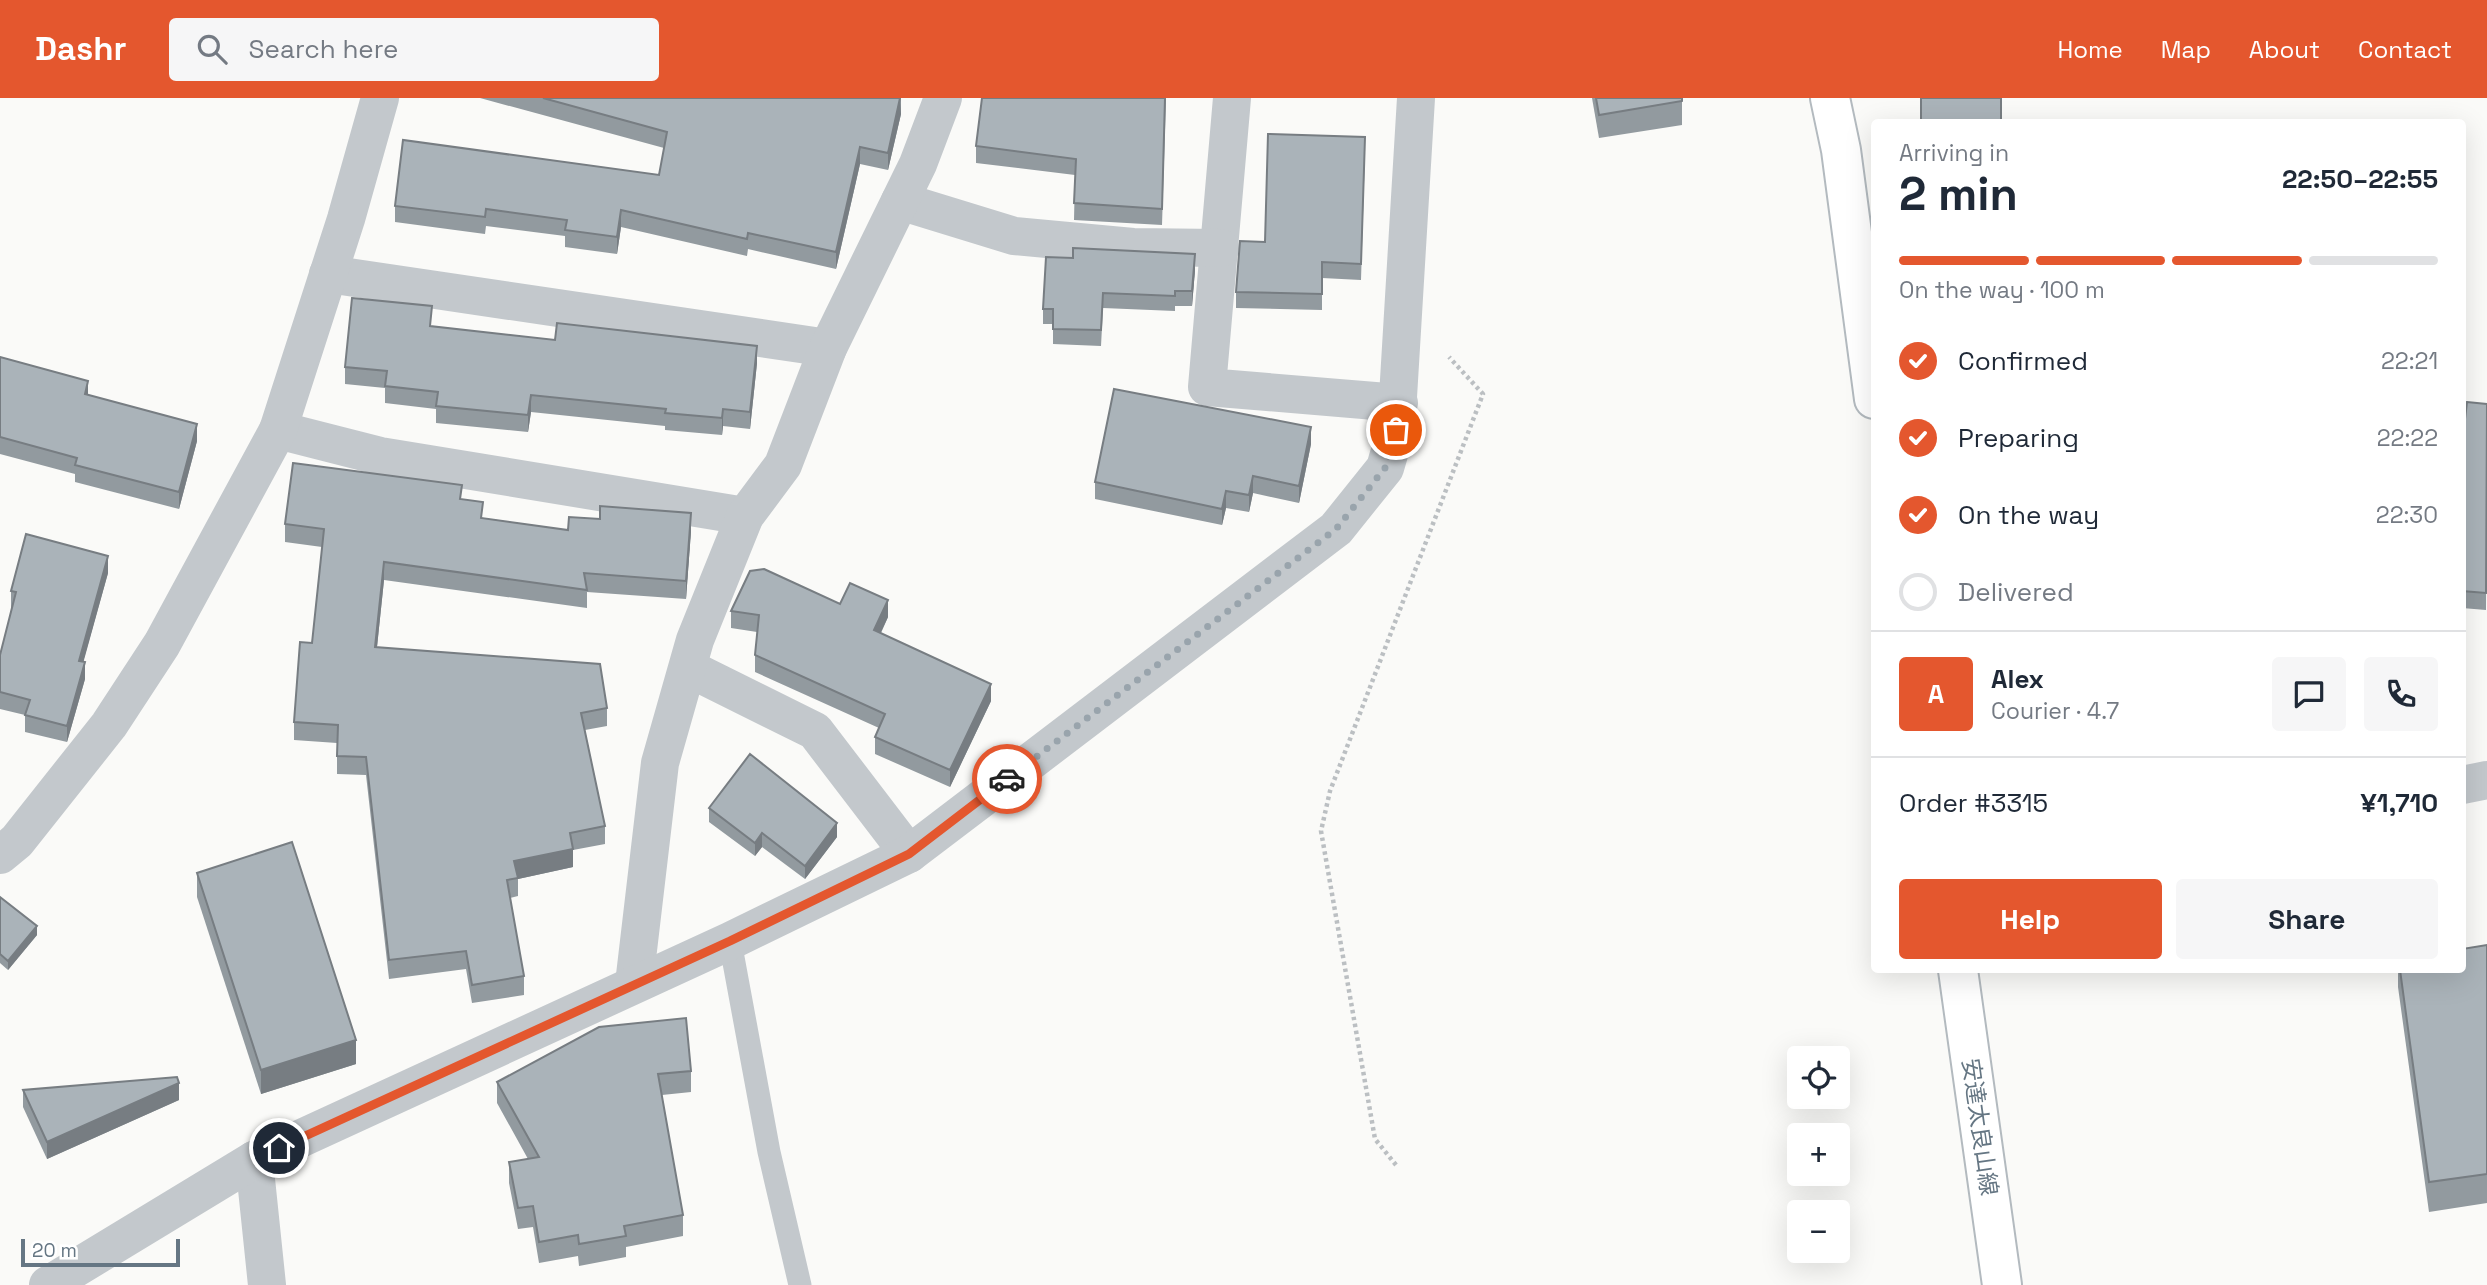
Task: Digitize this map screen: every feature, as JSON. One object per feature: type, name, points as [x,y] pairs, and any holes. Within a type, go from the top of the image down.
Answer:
[{"type":"main road","points":[[1830,98],[1841,150],[1871,376]]},
{"type":"main road","name":"安達太良山線","points":[[1958,973],[2002,1285]]},
{"type":"street","points":[[0,855],[17,841],[109,725],[162,644],[278,430],[380,98]]},
{"type":"street","points":[[634,984],[660,764],[695,640],[746,516],[783,465],[828,348],[900,201],[943,98]]},
{"type":"street","points":[[1232,98],[1207,387],[1399,403]]},
{"type":"street","points":[[48,1285],[254,1160],[730,941],[909,854],[1336,529],[1385,468],[1396,430],[1416,98]]},
{"type":"street","points":[[900,201],[1014,236],[1133,247],[1220,248]]},
{"type":"street","points":[[328,274],[828,348]]},
{"type":"street","points":[[278,430],[380,456],[746,516]]},
{"type":"street","points":[[688,668],[815,731],[909,854]]},
{"type":"street","points":[[2466,784],[2487,780]]},
{"type":"street","points":[[254,1160],[267,1285]]},
{"type":"lane","points":[[730,941],[769,1152],[800,1285]]},
{"type":"path","points":[[1396,1166],[1375,1139],[1321,831],[1330,791],[1483,394],[1405,307]]},
{"type":"building","points":[[543,98],[900,98],[888,153],[860,147],[836,252],[748,233],[747,239],[621,210],[617,237],[565,230],[567,220],[486,209],[485,217],[395,206],[403,140],[659,175],[667,132]]},
{"type":"building","points":[[982,98],[1165,98],[1162,209],[1074,203],[1076,159],[976,146]]},
{"type":"building","points":[[1596,98],[1682,98],[1682,101],[1599,115]]},
{"type":"building","points":[[1921,98],[2001,98],[2001,119],[1921,119]]},
{"type":"building","points":[[1268,134],[1365,137],[1361,264],[1322,262],[1322,294],[1236,292],[1240,241],[1265,242]]},
{"type":"building","points":[[1073,248],[1195,254],[1192,291],[1175,291],[1175,296],[1103,293],[1101,330],[1053,329],[1053,309],[1043,309],[1046,257],[1073,258]]},
{"type":"building","points":[[352,298],[432,306],[430,326],[555,340],[557,323],[757,346],[750,412],[723,409],[722,418],[665,413],[666,409],[531,395],[528,415],[436,406],[438,392],[385,386],[387,371],[345,367]]},
{"type":"building","points":[[0,357],[88,381],[85,394],[197,424],[179,492],[75,465],[77,458],[0,437]]},
{"type":"building","points":[[1114,389],[1311,427],[1299,486],[1253,476],[1249,495],[1226,491],[1222,509],[1095,482]]},
{"type":"building","points":[[2467,402],[2487,404],[2486,593],[2466,591]]},
{"type":"building","points":[[293,463],[462,485],[460,499],[483,502],[481,518],[568,530],[569,517],[600,519],[600,506],[691,513],[686,581],[584,573],[587,590],[384,562],[375,647],[600,664],[607,708],[581,713],[605,826],[570,833],[573,849],[514,861],[518,878],[507,880],[524,976],[472,985],[466,951],[389,960],[366,757],[337,756],[338,725],[294,722],[300,642],[312,643],[324,529],[285,524]]},
{"type":"building","points":[[26,534],[108,556],[79,661],[85,662],[67,726],[25,715],[30,700],[0,692],[0,655],[16,592],[11,591]]},
{"type":"building","points":[[764,569],[840,604],[850,583],[888,600],[874,630],[991,684],[950,770],[875,737],[885,714],[755,655],[759,615],[731,611],[750,571]]},
{"type":"building","points":[[750,754],[837,823],[805,866],[762,833],[755,843],[709,808]]},
{"type":"building","points":[[292,842],[356,1040],[261,1070],[197,873]]},
{"type":"building","points":[[0,897],[37,926],[8,961],[0,954]]},
{"type":"building","points":[[2487,945],[2487,1174],[2429,1182],[2400,973],[2466,973],[2466,948]]},
{"type":"building","points":[[686,1018],[691,1071],[658,1074],[683,1215],[624,1226],[626,1236],[579,1244],[578,1235],[539,1242],[533,1206],[518,1208],[509,1162],[539,1157],[497,1082],[599,1027]]},
{"type":"building","points":[[177,1077],[179,1083],[47,1142],[23,1090]]},
{"type":"way so far","points":[[1007,779],[1336,529],[1385,468],[1396,430]]},
{"type":"route","points":[[279,1148],[730,941],[909,854],[1007,779]]}]
